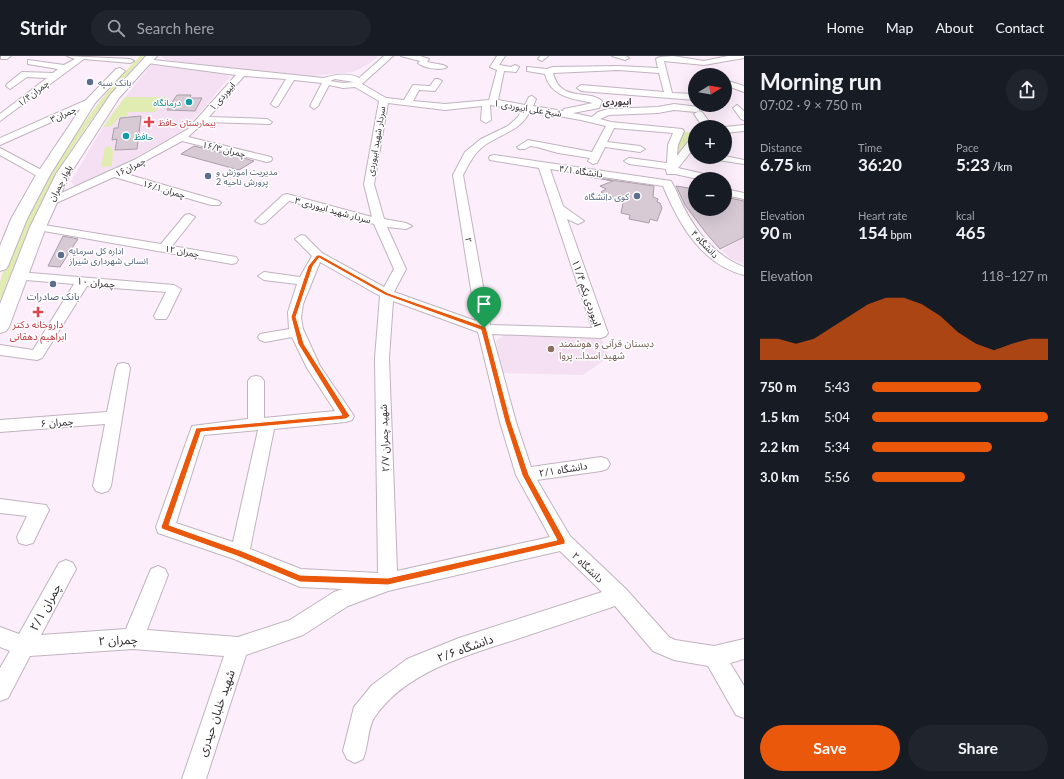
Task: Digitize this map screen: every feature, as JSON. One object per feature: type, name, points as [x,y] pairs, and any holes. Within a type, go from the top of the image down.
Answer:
[{"type":"main road","name":"بلوار چمران","points":[[2,261],[19,219],[43,175],[91,101],[141,58]]},
{"type":"main road","name":"بلوار چمران","points":[[0,327],[38,226],[63,174],[141,58]]},
{"type":"street","points":[[70,56],[141,58],[242,73],[324,81],[343,85],[358,84],[371,70],[389,56]]},
{"type":"street","points":[[405,56],[425,59],[422,63],[423,64],[443,67]]},
{"type":"street","points":[[501,56],[494,67],[500,71],[514,71]]},
{"type":"street","points":[[616,56],[628,59],[631,93]]},
{"type":"street","points":[[668,92],[660,59],[670,56],[686,57],[702,63],[727,57],[744,56]]},
{"type":"street","name":"چمران۱/۴","points":[[0,118],[27,99],[65,68],[85,57]]},
{"type":"street","points":[[31,62],[65,68]]},
{"type":"street","points":[[719,68],[730,64],[744,62]]},
{"type":"street","points":[[530,69],[549,72],[553,69],[561,68],[599,79],[631,93],[688,91]]},
{"type":"street","points":[[324,81],[371,70]]},
{"type":"street","points":[[486,120],[489,103],[500,86],[500,71]]},
{"type":"street","points":[[551,89],[599,79],[664,71]]},
{"type":"street","points":[[549,72],[551,89]]},
{"type":"street","name":"۱ ابیوردی","points":[[202,119],[242,73]]},
{"type":"street","points":[[10,86],[25,74],[55,76]]},
{"type":"street","name":"شیخ علی ابیوردی ۱","points":[[342,76],[356,78],[358,84],[379,97],[407,102],[445,107],[513,101],[552,107],[562,114],[594,120],[633,131],[679,131],[674,145],[672,169]]},
{"type":"street","points":[[275,104],[291,78]]},
{"type":"street","points":[[407,102],[416,88],[432,89],[438,80]]},
{"type":"street","points":[[314,106],[324,81]]},
{"type":"street","points":[[732,84],[744,88]]},
{"type":"street","points":[[379,97],[383,86]]},
{"type":"street","points":[[551,89],[598,101],[596,106],[572,109],[562,114]]},
{"type":"street","points":[[668,92],[688,96]]},
{"type":"street","name":"سردار شهید ابیوردی","points":[[379,97],[369,184],[379,222],[400,269],[387,294]]},
{"type":"street","name":"چمران۳","points":[[0,142],[91,101]]},
{"type":"street","points":[[506,130],[522,118],[530,103]]},
{"type":"street","points":[[594,120],[601,114],[608,112],[674,108],[697,112],[703,120]]},
{"type":"street","points":[[737,108],[744,117]]},
{"type":"street","points":[[202,119],[267,122]]},
{"type":"street","name":"چمران۱۶","points":[[47,208],[153,156],[191,131],[202,119]]},
{"type":"street","points":[[522,147],[528,143],[538,144],[594,159],[610,125]]},
{"type":"street","points":[[732,129],[744,128]]},
{"type":"street","points":[[506,130],[534,139],[541,137]]},
{"type":"street","name":"۲","points":[[484,328],[458,175],[468,154],[484,141],[506,130]]},
{"type":"street","name":"۱۶/۳ چمران","points":[[181,138],[267,159]]},
{"type":"street","points":[[602,144],[640,148]]},
{"type":"street","points":[[0,151],[43,175]]},
{"type":"street","points":[[667,183],[672,169],[688,155]]},
{"type":"street","name":"۴/۱ دانشگاه","points":[[494,158],[667,183]]},
{"type":"street","points":[[732,160],[741,162]]},
{"type":"street","points":[[629,161],[688,173]]},
{"type":"street","name":"۱۱/۴ ابیوردی یکم","points":[[484,328],[601,333],[543,165]]},
{"type":"street","name":"۱۶/۱ چمران","points":[[114,174],[215,203]]},
{"type":"street","name":"۴ دانشگاه","points":[[667,183],[694,236],[722,262],[744,272]]},
{"type":"street","points":[[732,193],[744,196]]},
{"type":"street","name":"۳ سردار شهید ابیوردی","points":[[261,221],[287,197],[310,205],[379,222]]},
{"type":"street","points":[[47,208],[76,204]]},
{"type":"street","points":[[297,214],[310,205]]},
{"type":"street","points":[[557,207],[578,221]]},
{"type":"street","points":[[164,248],[189,217]]},
{"type":"street","points":[[379,222],[406,226]]},
{"type":"street","name":"۱۲ چمران","points":[[38,226],[232,260]]},
{"type":"street","points":[[301,239],[318,256],[387,294],[484,328]]},
{"type":"street","points":[[318,256],[310,266],[294,317],[301,344],[346,416],[198,430],[165,527],[240,553],[300,578],[388,582]]},
{"type":"street","name":"۱۰ چمران","points":[[19,276],[174,289],[161,316]]},
{"type":"street","points":[[264,276],[305,281]]},
{"type":"street","points":[[0,350],[37,355],[83,281]]},
{"type":"street","name":"۲/۷ شهید چمران","points":[[387,294],[382,358],[388,582]]},
{"type":"street","name":"۲ دانشگاه","points":[[484,328],[508,422],[525,475],[562,542],[619,596],[661,644],[674,650],[714,657],[744,649]]},
{"type":"street","points":[[265,337],[298,332]]},
{"type":"street","points":[[102,486],[123,368]]},
{"type":"street","points":[[240,553],[255,484],[261,425],[256,381]]},
{"type":"street","name":"۶ چمران","points":[[0,426],[114,417]]},
{"type":"street","name":"۲/۱ دانشگاه","points":[[525,475],[601,464]]},
{"type":"street","points":[[0,506],[40,510],[26,536]]},
{"type":"street","points":[[238,647],[296,628],[341,599],[388,582],[562,542]]},
{"type":"street","name":"۲/۱ چمران","points":[[0,690],[66,569]]},
{"type":"street","points":[[133,639],[158,575]]},
{"type":"street","name":"۲/۶ دانشگاه","points":[[355,751],[362,715],[380,693],[415,667],[459,648],[619,596]]},
{"type":"street","name":"۲ چمران","points":[[0,637],[23,646],[133,639],[238,647]]},
{"type":"street","name":"شهید خلبان حیدری","points":[[194,779],[238,647]]},
{"type":"street","points":[[714,657],[744,707]]},
{"type":"shaded area","points":[[162,57],[378,57],[367,65],[353,72],[310,76],[270,73],[166,60]]},
{"type":"shaded area","name":"بیمارستان حافظ","points":[[151,65],[223,74],[230,77],[185,130],[162,146],[75,187],[71,181],[109,117]]},
{"type":"shaded area","points":[[744,237],[744,264],[731,259],[722,250]]},
{"type":"shaded area","name":"دبستان قرآنی و هوشمند شهید اسدا... پروا","points":[[506,334],[601,337],[609,357],[583,375],[503,373],[499,360],[501,357],[499,356],[496,341]]},
{"type":"green space","points":[[140,56],[144,56],[83,131],[62,164],[31,225],[0,301],[0,283],[3,271],[44,187],[72,140],[104,96]]},
{"type":"green space","points":[[125,97],[167,97],[155,112],[128,112],[127,116],[119,117],[112,126],[103,127]]},
{"type":"green space","points":[[682,132],[688,132],[688,142],[677,158],[677,149]]},
{"type":"green space","points":[[110,146],[113,151],[112,166],[101,167],[105,147]]},
{"type":"building","name":"درمانگاه","points":[[177,95],[191,95],[190,98],[202,98],[195,111],[167,110]]},
{"type":"building","name":"حافظ","points":[[141,116],[137,149],[115,150],[117,139],[112,140],[114,128],[118,128],[120,118]]},
{"type":"building","points":[[194,146],[254,161],[239,170],[181,154]]},
{"type":"building","name":"کوی دانشگاه","points":[[590,177],[654,186],[653,197],[658,199],[657,202],[660,203],[662,208],[657,221],[650,219],[649,223],[629,219],[630,215],[621,213],[623,203],[601,192],[606,189],[600,186],[613,181]]},
{"type":"building","points":[[676,186],[688,188],[688,209]]},
{"type":"building","points":[[732,198],[744,201],[744,237],[720,249],[693,216],[732,216]]},
{"type":"building","name":"اداره کل سرمایه انسانی شهرداری شیراز","points":[[63,236],[78,239],[60,267],[48,266]]},
{"type":"place","name":"بانک سپه","points":[[90,82]]},
{"type":"place","name":"درمانگاه","points":[[189,102]]},
{"type":"place","name":"بیمارستان حافظ","points":[[149,122]]},
{"type":"place","name":"حافظ","points":[[126,136]]},
{"type":"place","name":"مدیریت اموزش و پرورش ناحیه 2","points":[[208,176]]},
{"type":"place","name":"کوی دانشگاه","points":[[637,196]]},
{"type":"place","name":"اداره کل سرمایه انسانی شهرداری شیراز","points":[[61,255]]},
{"type":"place","name":"بانک صادرات","points":[[53,284]]},
{"type":"place","name":"داروخانه دکتر ابراهیم دهقانی","points":[[38,312]]},
{"type":"place","name":"دبستان قرآنی و هوشمند شهید اسدا... پروا","points":[[551,349]]},
{"type":"district","name":"ابیوردی","points":[[617,101]]},
{"type":"route","points":[[318,256],[387,294],[484,328],[508,422],[525,475],[562,542],[388,582],[300,578],[240,553],[165,527],[198,430],[267,425],[346,416],[301,344],[294,317],[301,290],[310,266],[318,256]]}]
